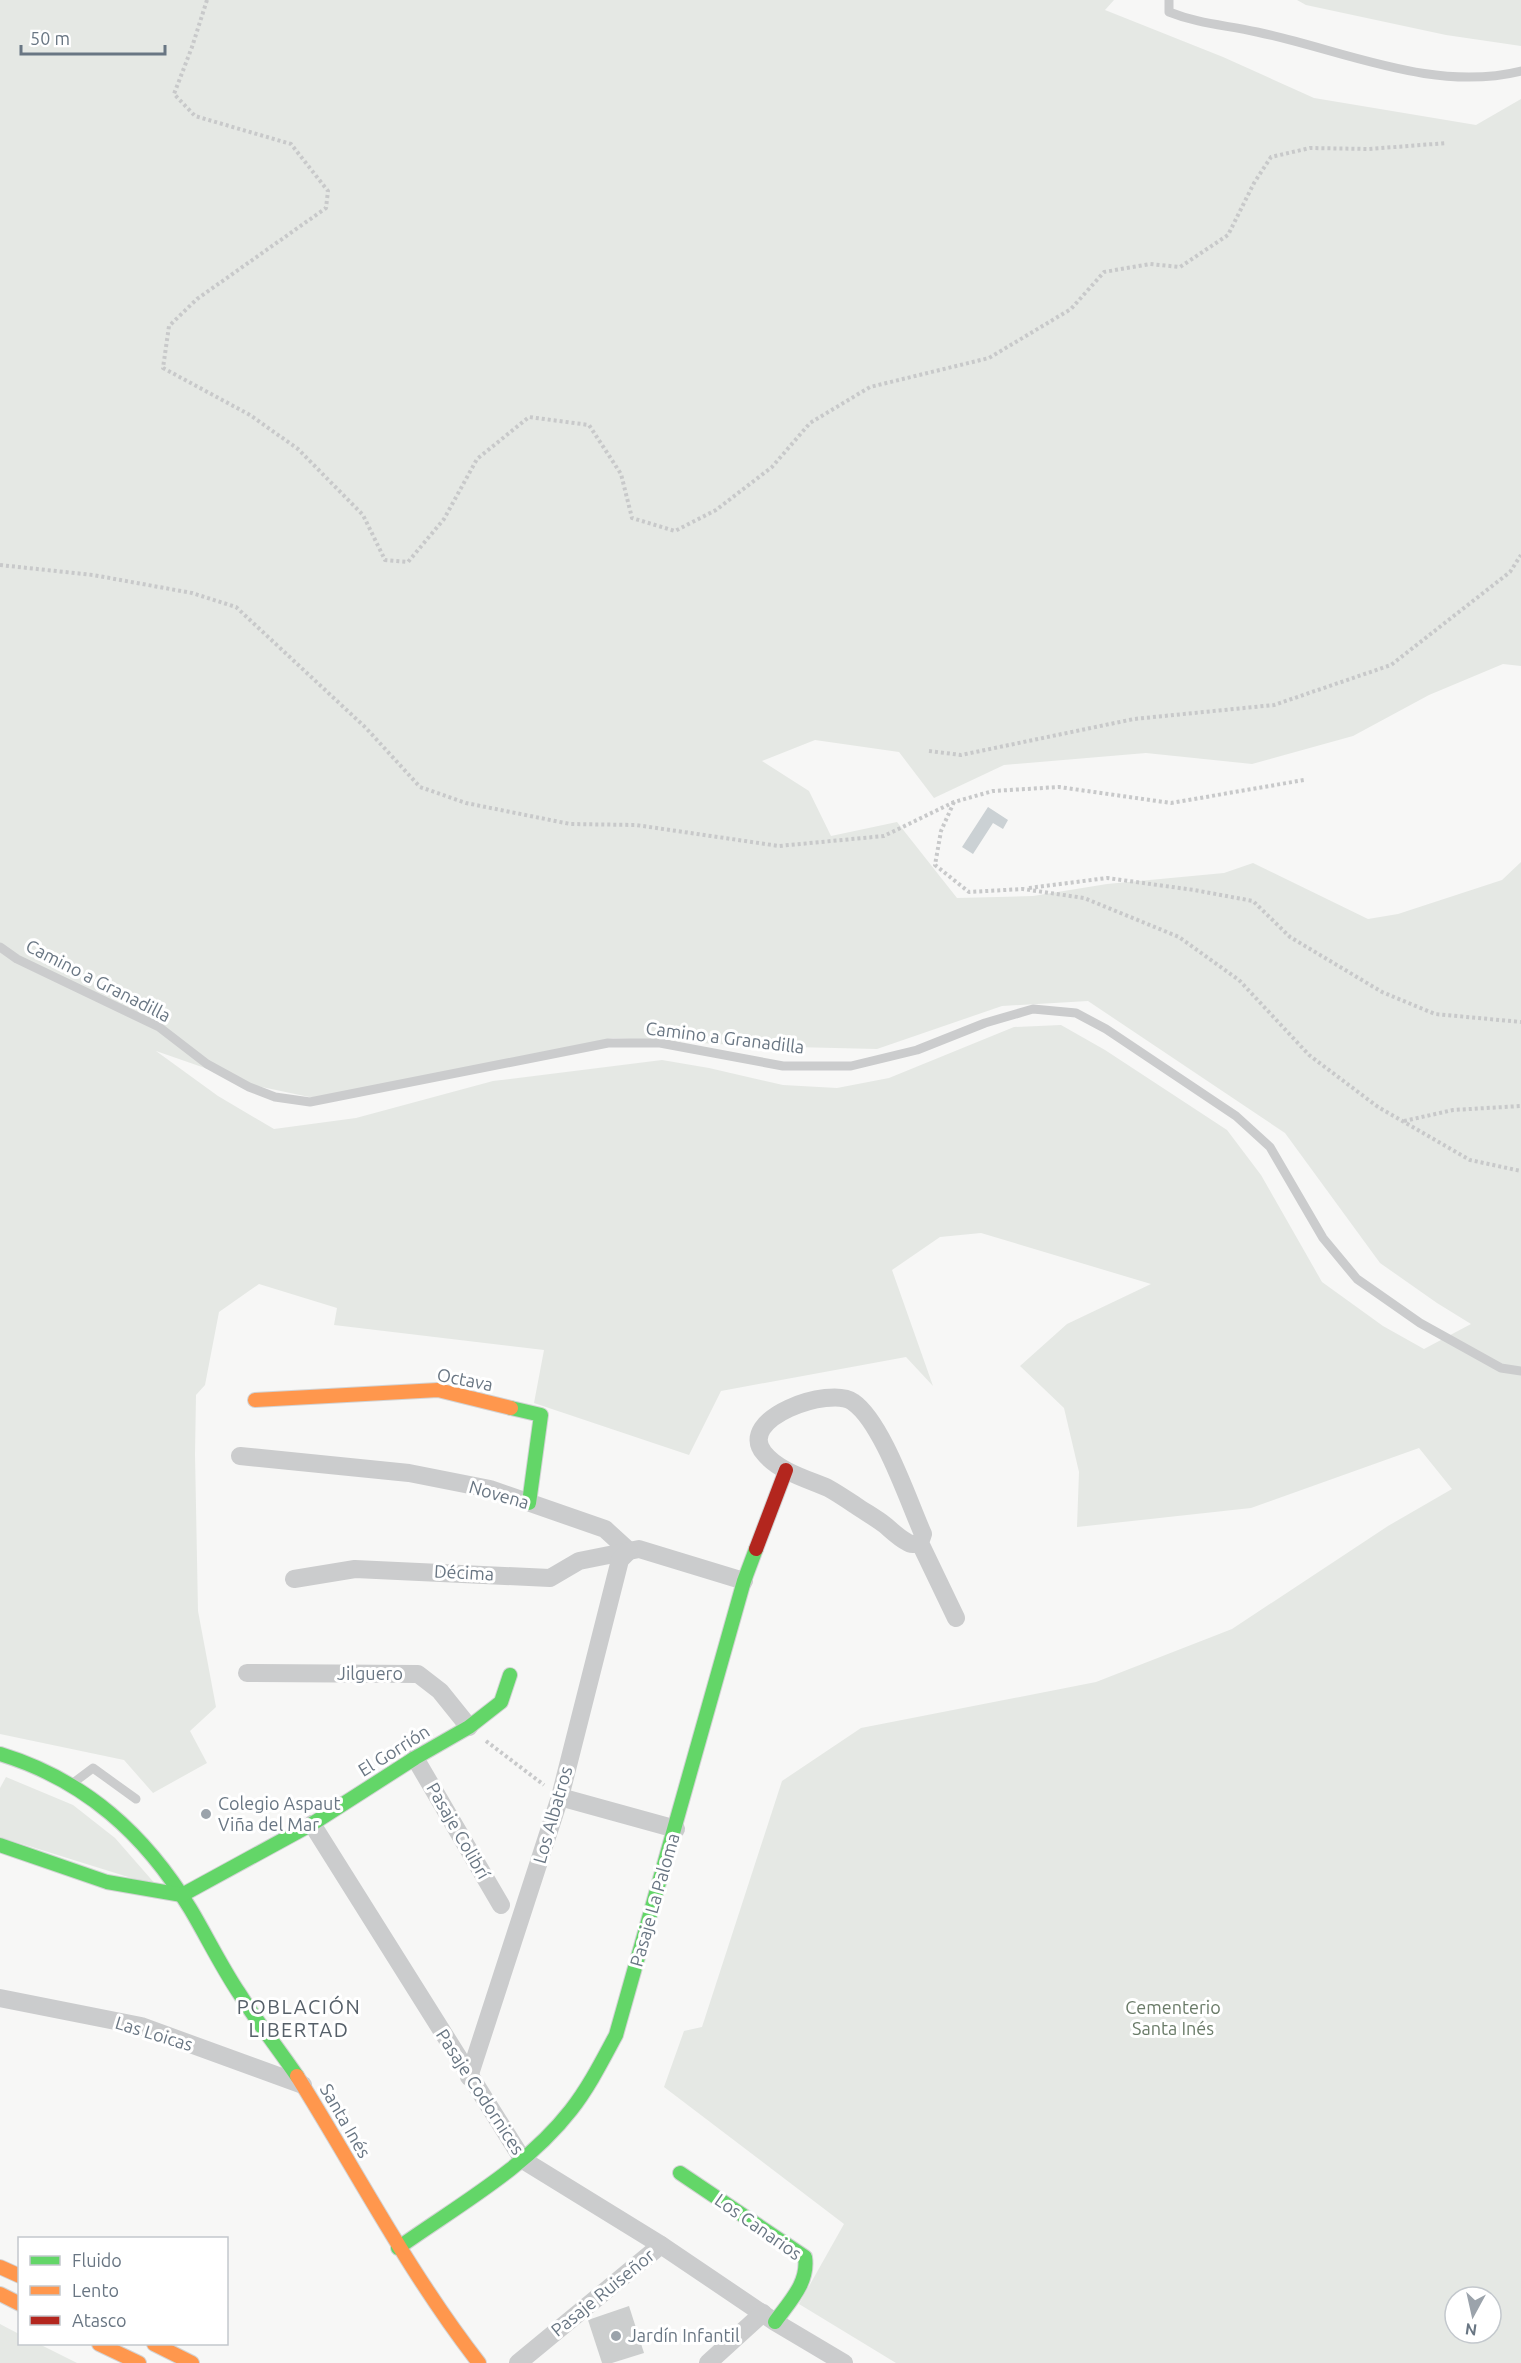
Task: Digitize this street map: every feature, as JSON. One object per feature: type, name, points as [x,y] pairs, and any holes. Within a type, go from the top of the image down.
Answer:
[{"type":"street","name":"Octava","points":[[255,1400],[438,1390],[542,1415],[529,1503]]},
{"type":"street","points":[[920,1543],[908,1543],[883,1523],[831,1489],[786,1470],[764,1454],[758,1444],[759,1434],[769,1420],[790,1407],[835,1397],[851,1400],[866,1413],[878,1432],[923,1534],[920,1543],[956,1618]]},
{"type":"street","name":"Novena","points":[[240,1456],[409,1473],[490,1489],[605,1529],[629,1551]]},
{"type":"street","name":"Pasaje La Paloma","points":[[398,2248],[522,2160],[563,2120],[591,2081],[616,2035],[676,1829],[744,1581],[786,1470]]},
{"type":"street","points":[[629,1551],[639,1549],[744,1581]]},
{"type":"street","name":"Décima","points":[[294,1579],[356,1569],[550,1578],[579,1561],[629,1551]]},
{"type":"street","name":"Los Albatros","points":[[469,2077],[560,1797],[620,1560],[629,1551]]},
{"type":"street","name":"Jilguero","points":[[247,1673],[418,1674],[440,1691],[469,1727]]},
{"type":"street","name":"El Gorrión","points":[[182,1895],[312,1824],[415,1758],[469,1727],[501,1702],[510,1675]]},
{"type":"street","name":"Santa Inés","points":[[1,1757],[44,1770],[72,1784],[107,1809],[138,1839],[182,1895],[240,1994],[303,2085],[398,2248],[449,2326],[480,2363]]},
{"type":"street","name":"Pasaje Colibrí","points":[[415,1758],[501,1905]]},
{"type":"street","points":[[560,1797],[676,1829]]},
{"type":"street","name":"Pasaje Codornices","points":[[312,1824],[522,2160],[661,2245],[769,2317],[844,2363]]},
{"type":"street","points":[[0,1845],[108,1882],[182,1895]]},
{"type":"street","name":"Las Loicas","points":[[0,1998],[141,2026],[303,2085]]},
{"type":"street","name":"Los Canarios","points":[[680,2173],[805,2257],[808,2266],[806,2277],[769,2317],[708,2363]]},
{"type":"street","name":"Pasaje Ruiseñor","points":[[518,2363],[661,2245]]},
{"type":"street","points":[[0,2267],[18,2275]]},
{"type":"street","points":[[0,2294],[18,2303]]},
{"type":"street","points":[[103,2345],[138,2363]]},
{"type":"street","points":[[158,2345],[192,2363]]},
{"type":"lane","points":[[1169,0],[1168,12],[1194,21],[1257,32],[1401,69],[1453,77],[1481,78],[1521,71]]},
{"type":"lane","name":"Camino a Granadilla","points":[[0,947],[17,960],[159,1027],[207,1064],[249,1087],[275,1097],[310,1102],[608,1043],[660,1044],[783,1066],[851,1066],[917,1050],[985,1023],[1033,1009],[1076,1013],[1106,1029],[1236,1116],[1270,1147],[1323,1238],[1358,1279],[1420,1323],[1501,1368],[1521,1371]]},
{"type":"lane","points":[[72,1784],[93,1768],[136,1799]]},
{"type":"path","points":[[207,0],[174,94],[195,116],[291,144],[328,191],[326,208],[197,299],[169,326],[163,368],[250,415],[298,449],[363,515],[385,560],[408,562],[444,519],[477,459],[529,417],[589,425],[621,474],[632,518],[675,531],[716,510],[772,467],[810,423],[870,387],[989,358],[1071,309],[1104,272],[1150,264],[1180,267],[1228,235],[1254,183],[1271,157],[1310,148],[1369,149],[1447,143]]},
{"type":"path","points":[[929,750],[960,755],[1134,719],[1274,705],[1391,665],[1510,572],[1521,555]]},
{"type":"path","points":[[0,564],[115,579],[192,593],[236,607],[366,728],[420,787],[466,803],[570,824],[636,825],[779,846],[884,836],[954,801],[993,791],[1059,787],[1171,803],[1304,780]]},
{"type":"path","points":[[954,801],[941,831],[935,865],[969,892],[1023,889],[1107,878],[1253,901],[1290,937],[1382,992],[1435,1014],[1521,1022]]},
{"type":"path","points":[[1023,889],[1084,898],[1179,937],[1239,980],[1309,1055],[1378,1107],[1470,1160],[1521,1171]]},
{"type":"path","points":[[1403,1121],[1453,1110],[1521,1106]]},
{"type":"path","points":[[469,1727],[560,1797]]},
{"type":"green space","name":"Cementerio Santa Inés","points":[[0,0],[1114,0],[1105,10],[1223,57],[1314,98],[1476,125],[1521,99],[1521,666],[1503,664],[1429,695],[1353,736],[1252,764],[1146,753],[1004,765],[934,798],[899,752],[815,740],[762,761],[809,791],[831,836],[897,822],[957,898],[1033,896],[1107,884],[1224,873],[1253,863],[1368,919],[1398,914],[1502,880],[1521,862],[1521,2363],[896,2363],[799,2304],[844,2224],[664,2087],[684,2031],[702,2027],[782,1781],[861,1728],[1096,1682],[1232,1629],[1388,1526],[1452,1489],[1419,1448],[1251,1508],[1077,1527],[1079,1472],[1064,1408],[1020,1366],[1067,1324],[1151,1284],[981,1233],[940,1237],[892,1270],[933,1386],[906,1357],[721,1391],[689,1455],[534,1403],[544,1350],[334,1325],[337,1308],[259,1284],[219,1312],[205,1385],[196,1395],[198,1611],[216,1707],[190,1731],[207,1763],[153,1793],[124,1760],[0,1734]],"holes":[[[1088,1001],[1285,1133],[1380,1263],[1471,1324],[1424,1349],[1383,1326],[1322,1282],[1261,1175],[1227,1130],[1105,1050],[1061,1025],[1014,1027],[889,1078],[837,1088],[783,1085],[662,1060],[493,1081],[356,1118],[274,1129],[218,1096],[156,1051],[257,1086],[314,1098],[613,1038],[753,1046],[877,1049],[1002,1006]]]},
{"type":"green space","points":[[1297,0],[1521,0],[1521,46],[1446,35],[1306,5]]},
{"type":"green space","points":[[6,1777],[73,1805],[115,1838],[157,1886],[0,1837],[0,1788]]},
{"type":"green space","points":[[0,2324],[18,2333],[18,2345],[41,2345],[77,2363],[0,2363]]},
{"type":"shaded area","points":[[988,807],[1008,820],[1003,829],[993,823],[973,854],[962,847]]},
{"type":"building","name":"Jardín Infantil","points":[[629,2306],[644,2353],[612,2363],[602,2363],[588,2320]]},
{"type":"traffic: fast","points":[[511,1408],[541,1415],[529,1503]]},
{"type":"traffic: fast","points":[[398,2248],[490,2185],[553,2131],[584,2092],[616,2035],[744,1581],[756,1549]]},
{"type":"traffic: fast","points":[[0,1845],[107,1882],[182,1895],[312,1824],[415,1758],[469,1727],[501,1702],[510,1675]]},
{"type":"traffic: fast","points":[[0,1754],[31,1765],[86,1795],[133,1834],[173,1883],[232,1983],[297,2076]]},
{"type":"traffic: fast","points":[[680,2173],[805,2257],[801,2284],[775,2322]]},
{"type":"traffic: slow","points":[[255,1400],[438,1390],[511,1408]]},
{"type":"traffic: slow","points":[[297,2076],[406,2258],[479,2363]]},
{"type":"traffic: slow","points":[[0,2267],[18,2275]]},
{"type":"traffic: slow","points":[[0,2294],[18,2303]]},
{"type":"traffic: slow","points":[[101,2345],[139,2363]]},
{"type":"traffic: slow","points":[[156,2345],[192,2363]]},
{"type":"traffic: jam","points":[[756,1549],[786,1470]]},
{"type":"place","name":"Colegio Aspaut Viña del Mar","points":[[206,1814]]},
{"type":"place","name":"Jardín Infantil","points":[[616,2336]]},
{"type":"district","name":"POBLACIÓN LIBERTAD","points":[[299,2018]]}]
